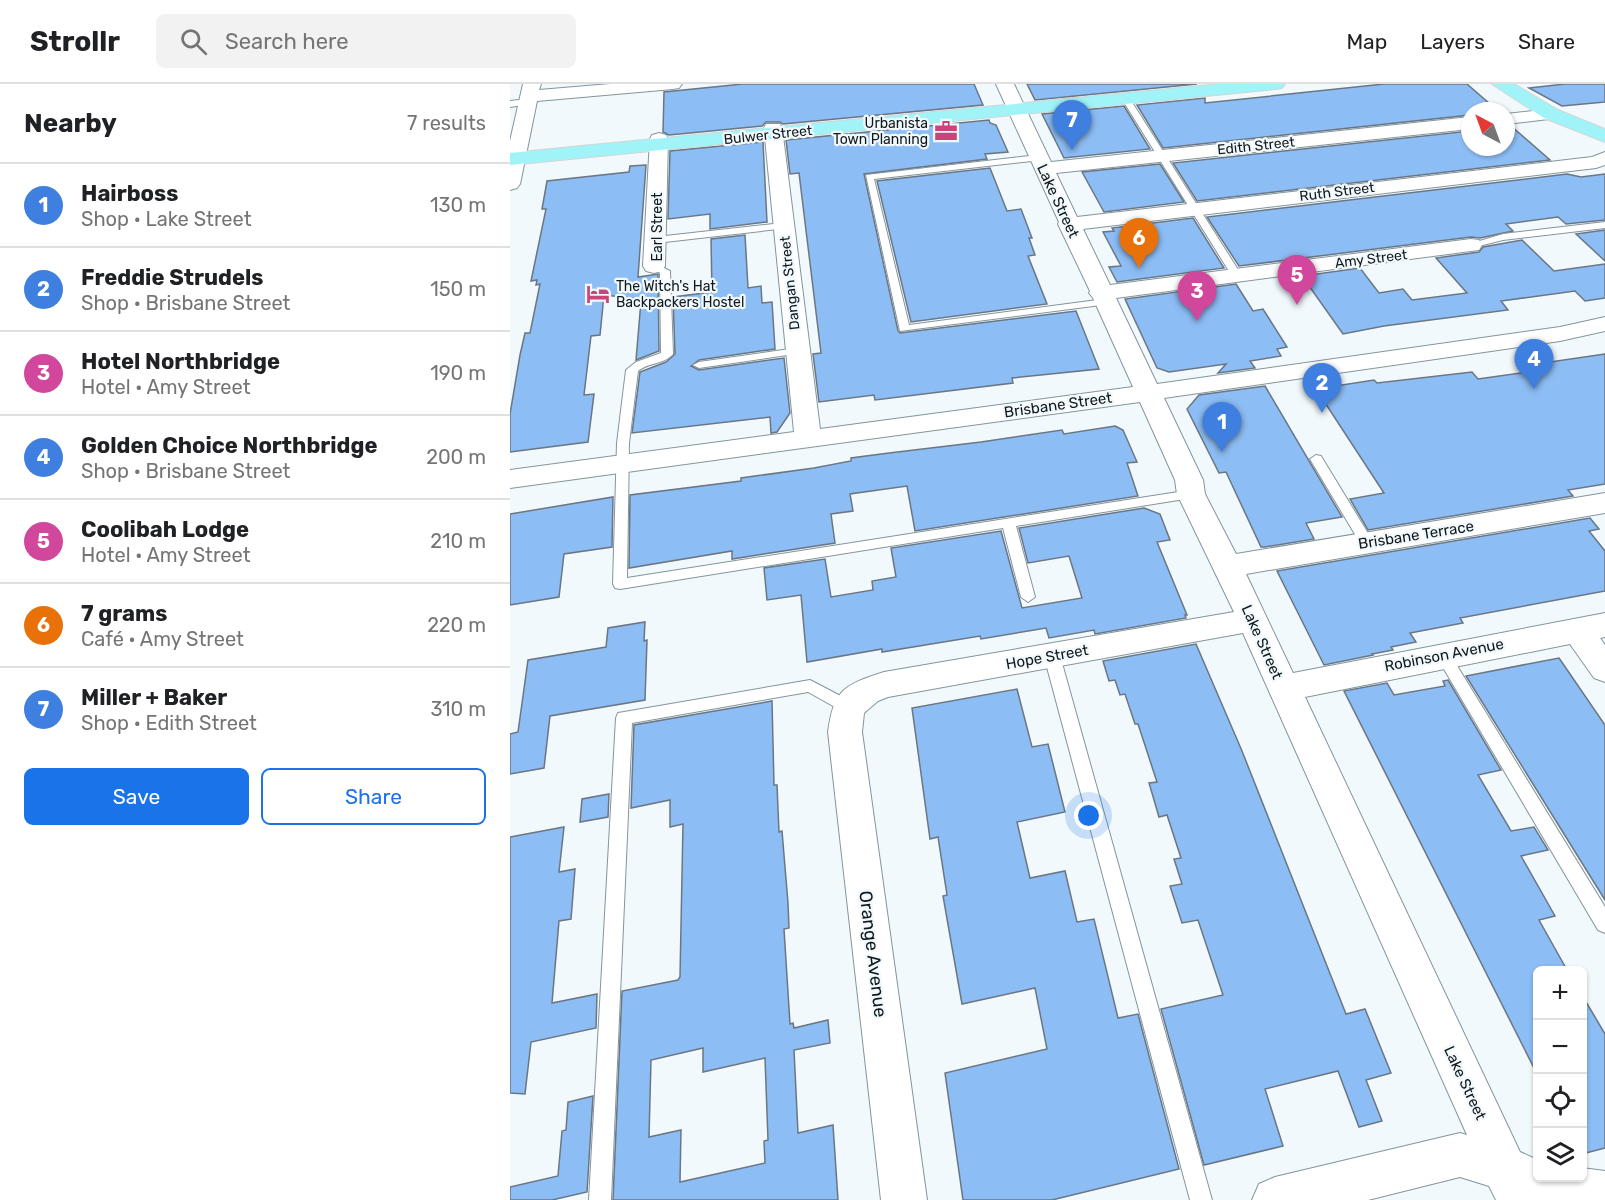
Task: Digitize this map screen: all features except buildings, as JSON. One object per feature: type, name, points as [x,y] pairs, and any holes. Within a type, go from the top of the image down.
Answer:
[{"type":"main road","name":"Bulwer Street","points":[[513,156],[773,131],[1012,99],[1214,84]]},
{"type":"main road","name":"Bulwer Street","points":[[1012,99],[1126,99],[1276,84]]},
{"type":"main road","points":[[1501,84],[1551,114],[1605,136]]},
{"type":"street","points":[[510,184],[513,156],[525,97],[673,84]]},
{"type":"street","name":"Lake Street","points":[[1012,99],[1146,393],[1189,480],[1191,494],[1228,566],[1512,1184]]},
{"type":"street","points":[[1515,118],[1551,114]]},
{"type":"street","name":"Edith Street","points":[[1040,163],[1161,156],[1461,124]]},
{"type":"street","name":"Dangan Street","points":[[773,131],[808,438]]},
{"type":"street","name":"Earl Street","points":[[654,266],[658,143]]},
{"type":"street","name":"Ruth Street","points":[[1068,224],[1596,162],[1605,158]]},
{"type":"street","name":"Amy Street","points":[[1103,298],[1237,276],[1471,245]]},
{"type":"street","name":"Brisbane Street","points":[[510,479],[1146,393],[1560,334],[1605,324]]},
{"type":"street","name":"Brisbane Terrace","points":[[1228,566],[1605,503]]},
{"type":"street","name":"Hope Street","points":[[848,708],[866,692],[884,685],[1252,620]]},
{"type":"street","points":[[1591,627],[1605,669]]},
{"type":"street","name":"Robinson Avenue","points":[[1283,688],[1591,627]]},
{"type":"street","name":"Orange Avenue","points":[[848,708],[845,732],[904,1200]]},
{"type":"street","points":[[1275,1200],[1461,1155],[1512,1184],[1540,1184],[1605,1194]]},
{"type":"lane","points":[[1126,99],[1237,276]]},
{"type":"lane","points":[[1040,163],[869,177],[904,329],[1103,298]]},
{"type":"lane","name":"Amy Street","points":[[1471,245],[1503,237],[1605,225]]},
{"type":"lane","points":[[656,240],[783,226]]},
{"type":"lane","name":"Earl Street","points":[[622,464],[632,370],[637,364],[662,359],[667,354],[665,271],[654,266]]},
{"type":"lane","points":[[699,365],[797,351]]},
{"type":"lane","points":[[1316,459],[1367,543]]},
{"type":"lane","points":[[622,464],[620,584],[1191,494]]},
{"type":"lane","points":[[1008,523],[1028,597]]},
{"type":"lane","points":[[1443,655],[1605,924]]},
{"type":"lane","points":[[1052,656],[1201,1200]]},
{"type":"lane","points":[[600,1200],[624,718],[810,686],[848,708]]},
{"type":"place","name":"Urbanista Town Planning","points":[[946,131]]},
{"type":"place","name":"Miller + Baker","points":[[1072,150]]},
{"type":"place","name":"7 grams","points":[[1139,268]]},
{"type":"place","name":"The Witch's Hat Backpackers Hostel","points":[[598,294]]},
{"type":"place","name":"Coolibah Lodge","points":[[1297,305]]},
{"type":"place","name":"Hotel Northbridge","points":[[1197,321]]},
{"type":"place","name":"Golden Choice Northbridge","points":[[1534,389]]},
{"type":"place","name":"Freddie Strudels","points":[[1322,413]]},
{"type":"place","name":"Hairboss","points":[[1222,452]]}]
